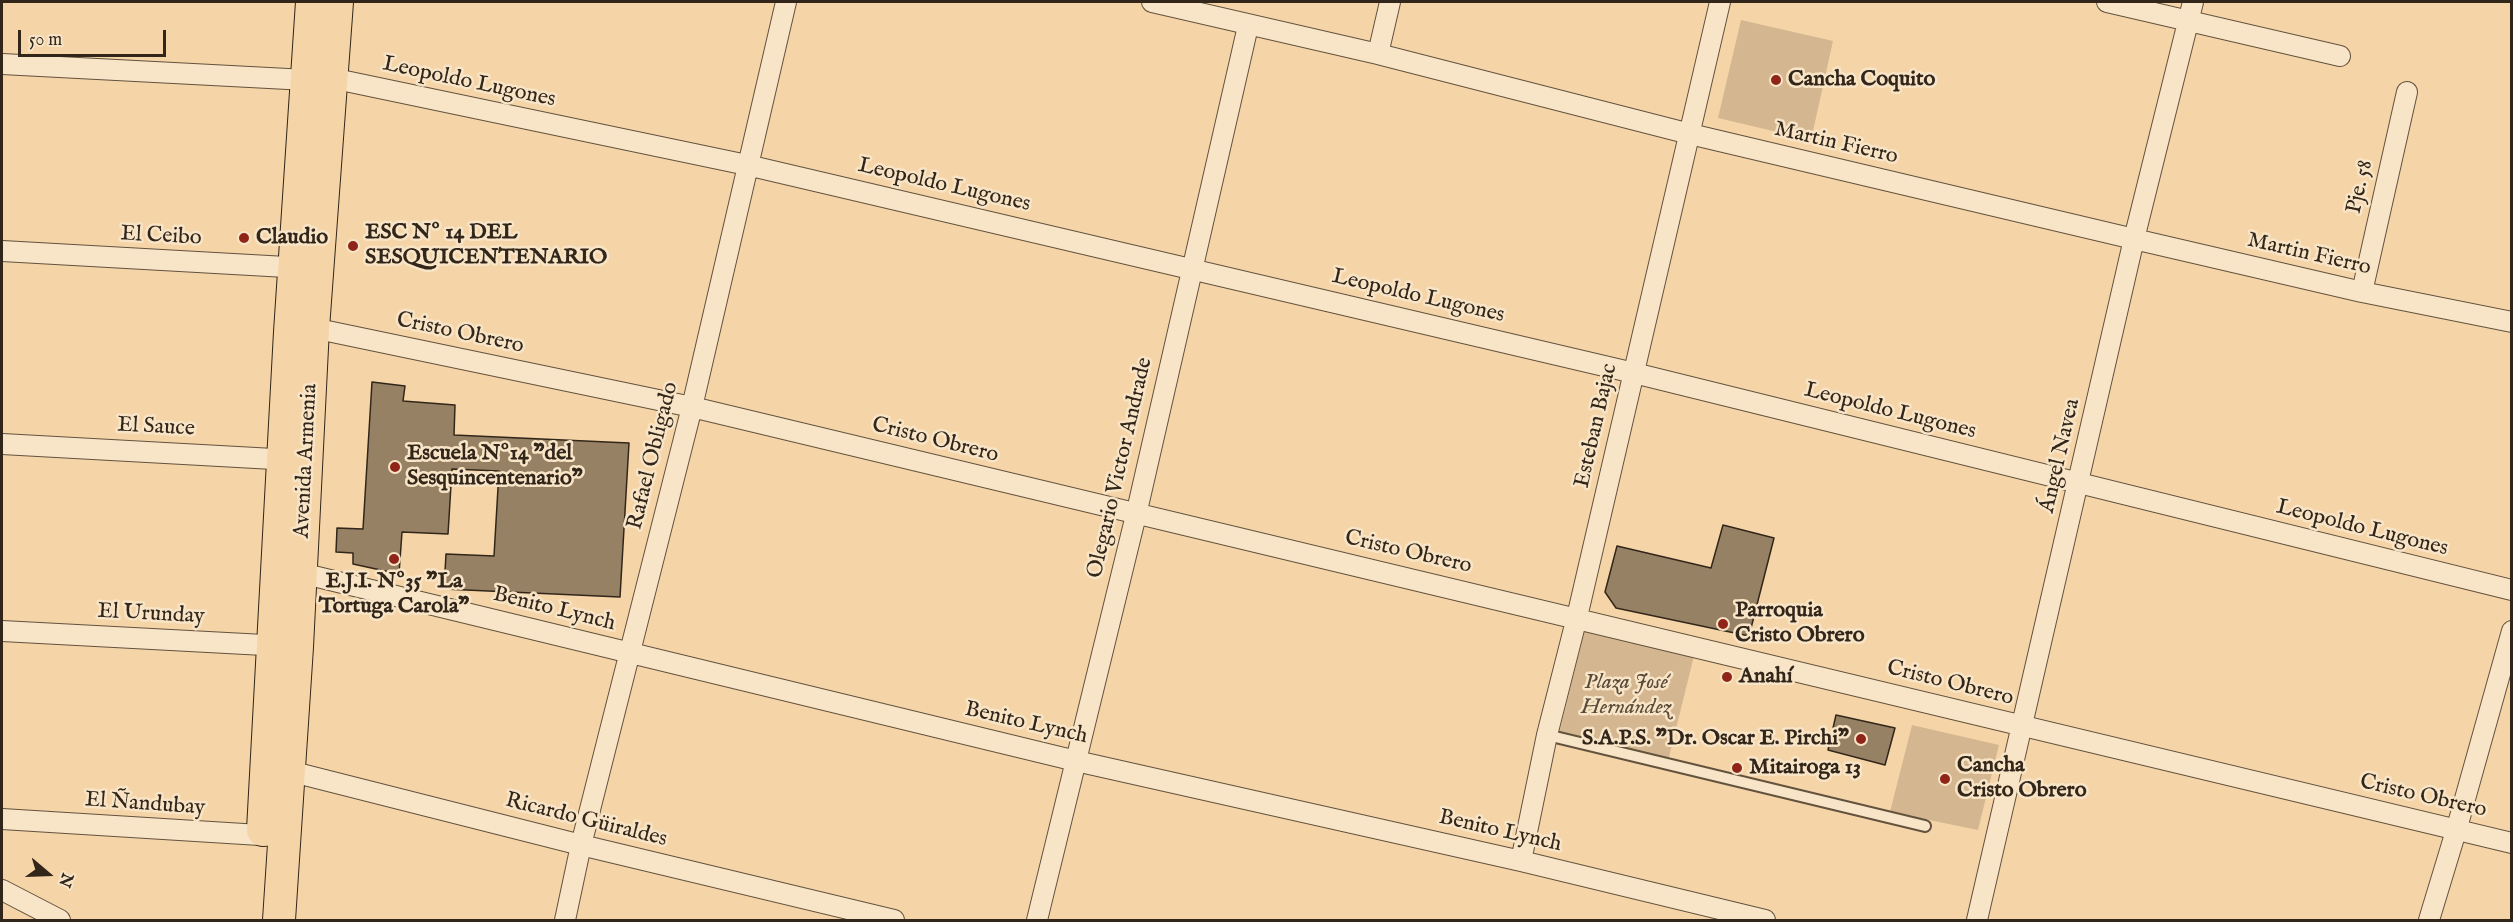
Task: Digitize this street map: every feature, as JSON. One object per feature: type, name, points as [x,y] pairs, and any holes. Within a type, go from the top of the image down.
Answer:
[{"type":"main road","name":"Avenida Armenia","points":[[272,920],[274,836],[302,330],[319,79],[312,2]]},
{"type":"main road","name":"Avenida Armenia","points":[[319,79],[337,2]]},
{"type":"street","name":"Rafael Obligado","points":[[565,921],[581,845],[692,407],[786,2]]},
{"type":"street","name":"Martin Fierro","points":[[1152,2],[1248,26],[1378,54],[1690,134],[2134,239],[2362,292],[2511,322]]},
{"type":"street","points":[[1378,54],[1390,2]]},
{"type":"street","name":"Esteban Bajac","points":[[1521,861],[1548,735],[1720,2]]},
{"type":"street","points":[[2107,2],[2191,11],[2340,56]]},
{"type":"street","name":"Ángel Navea","points":[[1977,921],[2080,484],[2134,239],[2191,11]]},
{"type":"street","name":"Olegario Victor Andrade","points":[[1037,921],[1136,515],[1248,26]]},
{"type":"street","name":"Leopoldo Lugones","points":[[2,64],[319,79],[747,165],[1634,373],[2511,590]]},
{"type":"street","name":"Pje. 58","points":[[2362,292],[2407,92]]},
{"type":"street","name":"El Ceibo","points":[[2,251],[306,268]]},
{"type":"street","name":"Cristo Obrero","points":[[302,330],[692,407],[1136,515],[1577,617],[2511,843]]},
{"type":"street","name":"El Sauce","points":[[2,444],[295,460]]},
{"type":"street","name":"Benito Lynch","points":[[289,573],[1076,761],[1521,861],[1765,921]]},
{"type":"street","name":"El Urunday","points":[[2,631],[286,646]]},
{"type":"street","points":[[2429,921],[2511,631]]},
{"type":"street","name":"Ricardo Güiraldes","points":[[278,771],[894,921]]},
{"type":"street","name":"El Ñandubay","points":[[2,819],[274,836]]},
{"type":"street","points":[[2,890],[60,921]]},
{"type":"lane","points":[[1548,735],[1925,826]]},
{"type":"green space","name":"Cancha Coquito","points":[[1741,20],[1833,41],[1811,140],[1718,118]]},
{"type":"green space","name":"Plaza José Hernández","points":[[1585,629],[1694,656],[1668,761],[1559,734]]},
{"type":"green space","name":"Cancha Cristo Obrero","points":[[1912,725],[1999,745],[1978,830],[1890,812]]},
{"type":"building","points":[[372,382],[405,386],[403,401],[455,405],[454,435],[629,443],[620,597],[444,589],[446,554],[494,556],[499,471],[452,469],[448,534],[402,532],[399,574],[353,564],[353,553],[336,552],[337,528],[363,529]]},
{"type":"building","name":"Parroquia Cristo Obrero","points":[[1723,525],[1774,538],[1749,636],[1616,608],[1605,592],[1617,546],[1711,568]]},
{"type":"building","name":"S.A.P.S. \"Dr. Oscar E. Pirchi\"","points":[[1836,715],[1895,728],[1885,765],[1828,750]]},
{"type":"place","name":"Cancha Coquito","points":[[1776,80]]},
{"type":"place","name":"Claudio","points":[[244,238]]},
{"type":"place","name":"ESC Nº 14 DEL SESQUICENTENARIO","points":[[353,246]]},
{"type":"place","name":"Escuela Nº14 \"del Sesquincentenario\"","points":[[395,467]]},
{"type":"place","name":"E.J.I. Nº35 \"La Tortuga Carola\"","points":[[394,559]]},
{"type":"place","name":"Parroquia Cristo Obrero","points":[[1723,624]]},
{"type":"place","name":"Anahí","points":[[1727,677]]},
{"type":"place","name":"S.A.P.S. \"Dr. Oscar E. Pirchi\"","points":[[1861,739]]},
{"type":"place","name":"Mitairoga 13","points":[[1737,768]]},
{"type":"place","name":"Cancha Cristo Obrero","points":[[1945,779]]}]
